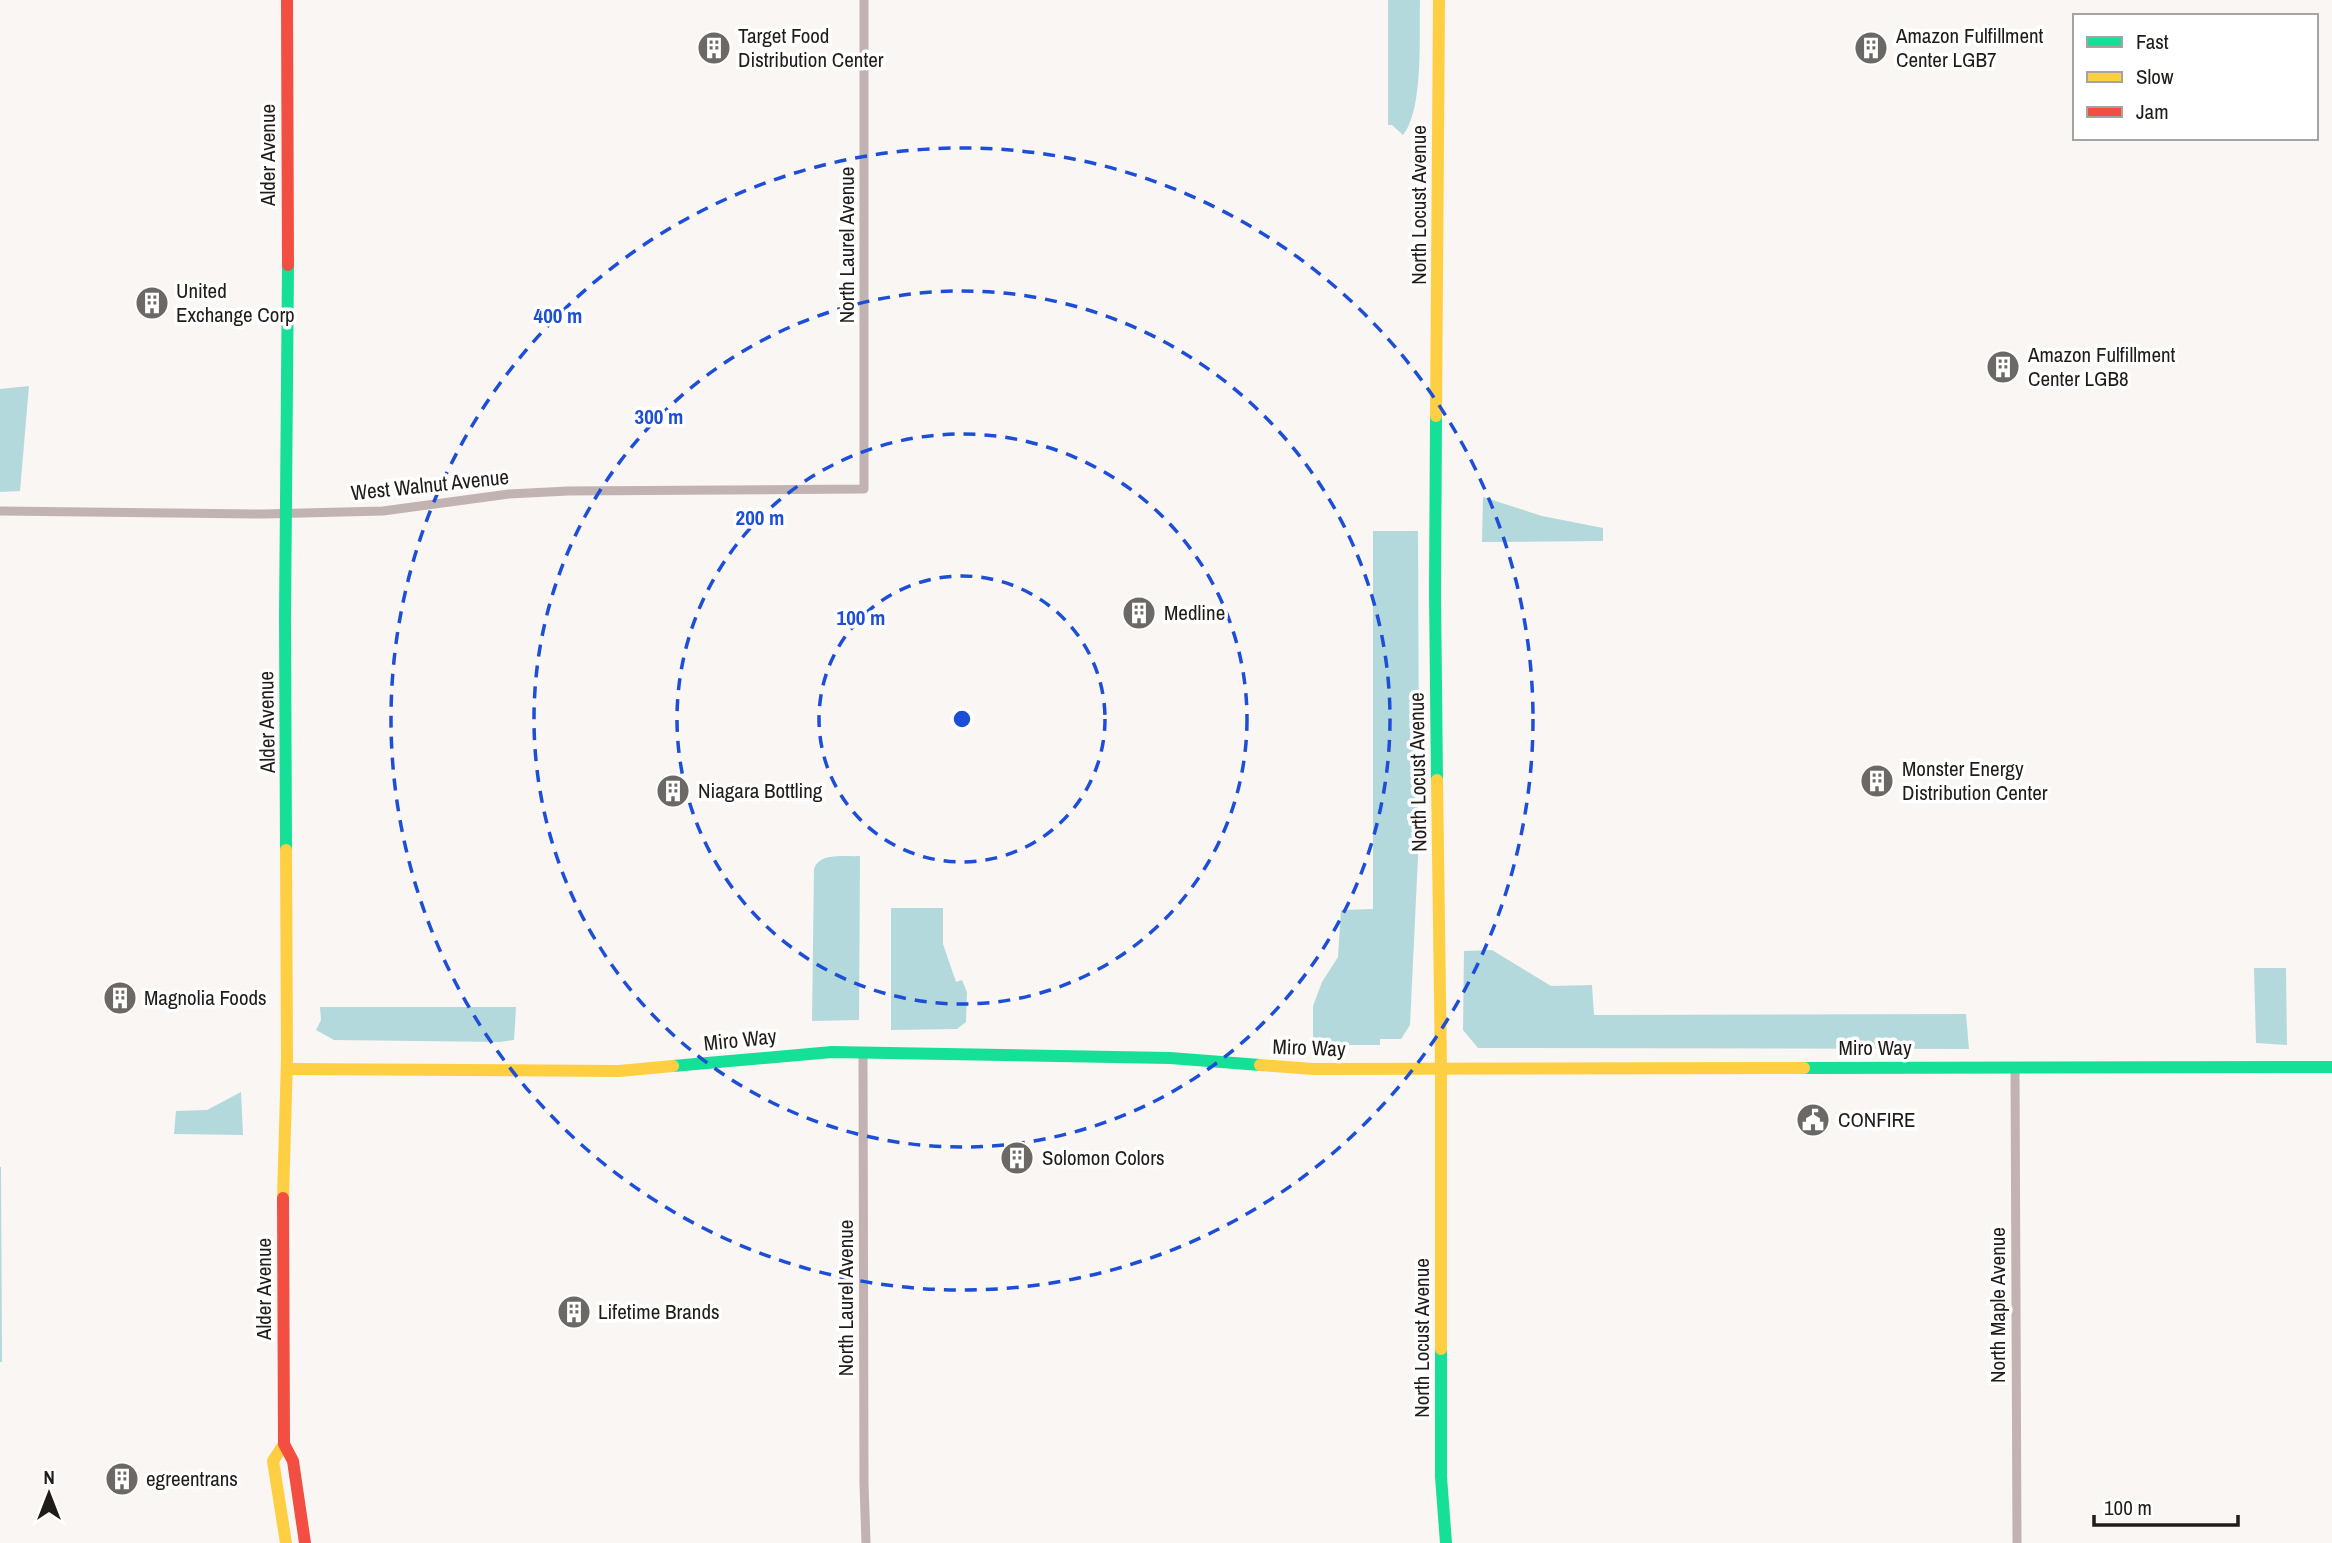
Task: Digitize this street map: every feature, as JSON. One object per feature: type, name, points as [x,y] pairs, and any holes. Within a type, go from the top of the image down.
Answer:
[{"type":"street","name":"Alder Avenue","points":[[287,0],[284,1444],[293,1461],[305,1543]]},
{"type":"street","name":"North Laurel Avenue","points":[[864,0],[864,489]]},
{"type":"street","name":"North Locust Avenue","points":[[1439,0],[1435,594],[1441,1068],[1440,1429],[1446,1543]]},
{"type":"street","name":"West Walnut Avenue","points":[[0,511],[383,511],[509,494],[568,491],[864,489]]},
{"type":"street","name":"North Laurel Avenue","points":[[863,1052],[866,1543]]},
{"type":"street","name":"Miro Way","points":[[286,1069],[619,1071],[789,1054],[863,1052],[1170,1058],[1314,1069],[2332,1067]]},
{"type":"street","name":"North Maple Avenue","points":[[2015,1067],[2017,1543]]},
{"type":"street","name":"Alder Avenue","points":[[284,1444],[273,1461],[286,1543]]},
{"type":"water","points":[[1388,0],[1420,0],[1417,90],[1410,123],[1403,135],[1392,125],[1388,125]]},
{"type":"water","points":[[29,386],[20,491],[0,492],[0,389]]},
{"type":"water","points":[[1483,497],[1542,516],[1603,528],[1603,541],[1482,542]]},
{"type":"water","points":[[1373,531],[1418,531],[1419,804],[1415,815],[1420,815],[1410,1025],[1401,1039],[1380,1039],[1380,1045],[1317,1045],[1313,1038],[1313,1006],[1322,982],[1338,957],[1341,910],[1373,909]]},
{"type":"water","points":[[860,856],[859,1020],[812,1021],[814,869],[821,860],[827,858]]},
{"type":"water","points":[[891,908],[943,908],[943,944],[956,982],[962,980],[967,992],[966,1022],[957,1029],[891,1030]]},
{"type":"water","points":[[1492,950],[1551,986],[1592,985],[1594,1015],[1966,1014],[1969,1049],[1478,1048],[1463,1030],[1464,951]]},
{"type":"water","points":[[2254,968],[2286,968],[2287,1045],[2256,1043]]},
{"type":"water","points":[[320,1007],[516,1007],[514,1040],[334,1040],[316,1030],[321,1020]]},
{"type":"water","points":[[241,1092],[243,1135],[174,1134],[176,1111],[207,1110]]},
{"type":"water","points":[[1,1167],[2,1362],[0,1362]]},
{"type":"traffic: fast","points":[[286,850],[288,265]]},
{"type":"traffic: fast","points":[[1436,416],[1437,780]]},
{"type":"traffic: fast","points":[[673,1066],[832,1052],[1170,1058],[1260,1065]]},
{"type":"traffic: fast","points":[[1804,1068],[2332,1067]]},
{"type":"traffic: fast","points":[[1441,1349],[1441,1477],[1446,1543]]},
{"type":"traffic: slow","points":[[1436,416],[1439,0]]},
{"type":"traffic: slow","points":[[1437,780],[1441,1349]]},
{"type":"traffic: slow","points":[[283,1198],[287,1058],[286,850]]},
{"type":"traffic: slow","points":[[1260,1065],[1313,1069],[1804,1068]]},
{"type":"traffic: slow","points":[[287,1069],[619,1071],[673,1066]]},
{"type":"traffic: slow","points":[[284,1444],[273,1461],[286,1543]]},
{"type":"traffic: jam","points":[[287,0],[288,265]]},
{"type":"traffic: jam","points":[[283,1198],[284,1444],[293,1461],[305,1543]]},
{"type":"place","name":"Target Food Distribution Center","points":[[714,48]]},
{"type":"place","name":"Amazon Fulfillment Center LGB7","points":[[1871,48]]},
{"type":"place","name":"United Exchange Corp","points":[[152,303]]},
{"type":"place","name":"Amazon Fulfillment Center LGB8","points":[[2003,367]]},
{"type":"place","name":"Medline","points":[[1139,613]]},
{"type":"place","name":"Monster Energy Distribution Center","points":[[1877,781]]},
{"type":"place","name":"Niagara Bottling","points":[[673,791]]},
{"type":"place","name":"Magnolia Foods","points":[[120,998]]},
{"type":"place","name":"CONFIRE","points":[[1813,1120]]},
{"type":"place","name":"Solomon Colors","points":[[1017,1158]]},
{"type":"place","name":"Lifetime Brands","points":[[574,1312]]},
{"type":"place","name":"egreentrans","points":[[122,1479]]}]
